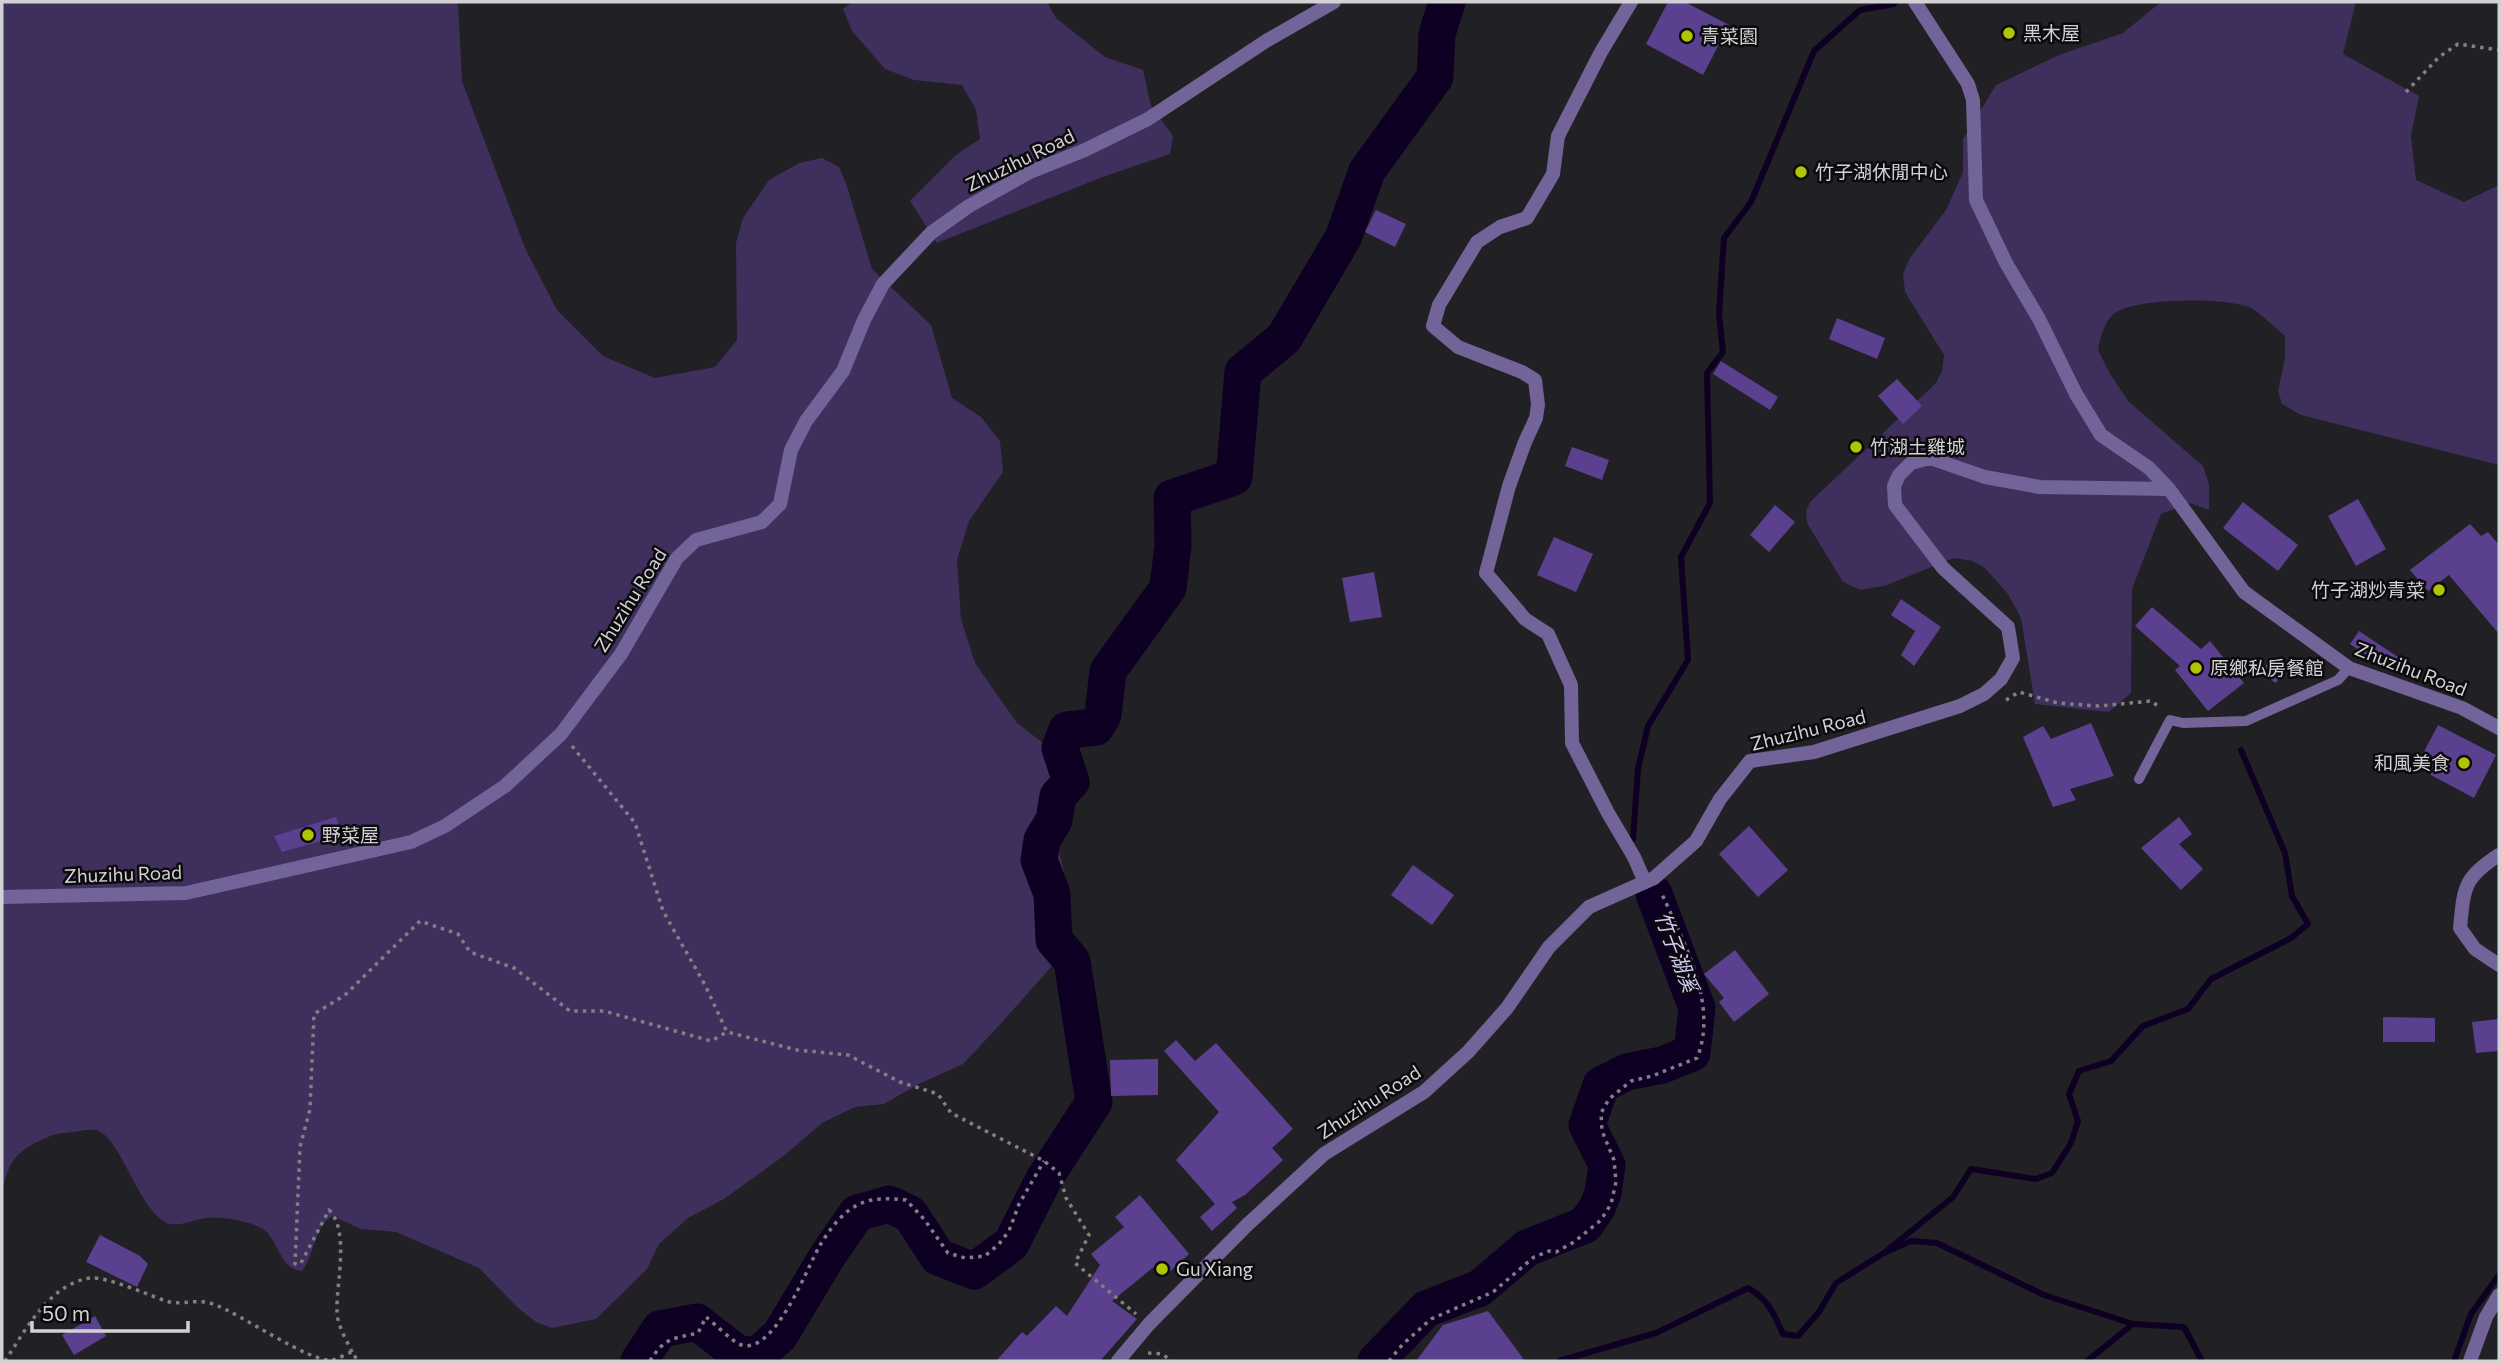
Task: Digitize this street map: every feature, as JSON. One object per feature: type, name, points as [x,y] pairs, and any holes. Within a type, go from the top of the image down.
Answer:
[{"type":"street","name":"Zhuzihu Road","points":[[2,897],[186,893],[411,842],[445,826],[505,786],[561,734],[621,654],[677,558],[696,540],[762,522],[780,504],[791,450],[807,421],[843,371],[864,320],[883,284],[931,233],[969,206],[1030,172],[1085,150],[1148,119],[1266,41],[1334,2]]},
{"type":"street","points":[[1632,2],[1601,52],[1558,136],[1553,174],[1527,218],[1500,227],[1477,242],[1439,305],[1433,326],[1458,347],[1522,372],[1535,380],[1538,405],[1536,418],[1509,486],[1486,573],[1525,619],[1548,635],[1571,685],[1572,743],[1608,813],[1650,880]]},
{"type":"street","name":"Zhuzihu Road","points":[[1915,2],[1968,84],[1973,100],[1976,200],[2006,263],[2101,435],[2149,468],[2169,489],[2244,592],[2349,668],[2462,708],[2499,728]]},
{"type":"street","name":"Zhuzihu Road","points":[[1122,1356],[1149,1324],[1247,1225],[1324,1154],[1424,1092],[1468,1052],[1507,1008],[1549,947],[1589,907],[1650,880],[1696,841],[1720,799],[1750,761],[1814,752],[1960,705],[1984,694],[2001,679],[2013,658],[2008,627],[1943,568],[1895,505],[1894,486],[1899,475],[1911,463],[1930,458],[1985,477],[2040,487],[2169,489]]},
{"type":"street","points":[[2499,855],[2481,866],[2464,889],[2460,928],[2474,949],[2499,965]]},
{"type":"street","points":[[2470,1361],[2486,1317],[2499,1296]]},
{"type":"lane","points":[[2138,779],[2170,720],[2183,723],[2246,721],[2338,680],[2349,668]]},
{"type":"path","points":[[2406,92],[2439,57],[2458,44],[2499,50]]},
{"type":"path","points":[[1984,694],[2001,703],[2019,692],[2058,702],[2099,706],[2151,701],[2164,710],[2170,720]]},
{"type":"path","points":[[561,734],[635,823],[663,911],[705,985],[727,1032]]},
{"type":"path","points":[[1389,1361],[1403,1344],[1431,1319],[1493,1292],[1534,1257],[1549,1251],[1556,1252],[1574,1242],[1601,1220],[1611,1204],[1616,1182],[1614,1160],[1602,1131],[1601,1114],[1609,1099],[1631,1081],[1652,1076],[1697,1058],[1702,1046],[1704,1003],[1682,939],[1650,880]]},
{"type":"path","points":[[358,1361],[337,1313],[341,1248],[334,1215],[329,1210],[301,1263],[295,1264],[300,1147],[310,1109],[314,1014],[345,995],[419,921],[458,934],[470,952],[514,968],[570,1011],[604,1011],[711,1041],[727,1032],[797,1050],[848,1055],[900,1082],[938,1094],[951,1113],[1044,1161],[1059,1173],[1066,1198],[1089,1235],[1075,1263],[1149,1324]]},
{"type":"path","points":[[650,1361],[660,1345],[672,1339],[698,1333],[706,1317],[740,1344],[752,1345],[765,1339],[782,1318],[820,1245],[843,1215],[856,1205],[881,1198],[906,1200],[924,1219],[948,1253],[965,1258],[985,1256],[1009,1231],[1019,1204],[1044,1161]]},
{"type":"path","points":[[5,1361],[37,1315],[62,1288],[90,1278],[109,1280],[174,1303],[209,1302],[234,1312],[317,1358],[332,1360],[352,1352]]},
{"type":"path","points":[[1122,1356],[1163,1354],[1172,1361]]},
{"type":"shaded area","points":[[2,2],[458,2],[462,81],[525,248],[557,310],[603,356],[655,378],[715,367],[737,340],[736,243],[743,218],[769,180],[799,163],[822,158],[839,167],[872,269],[931,325],[952,398],[981,417],[1000,441],[1003,472],[969,521],[957,560],[961,619],[975,663],[1017,723],[1047,746],[1060,771],[1059,852],[1069,894],[1067,936],[1051,967],[963,1064],[884,1104],[855,1107],[822,1123],[785,1155],[724,1199],[688,1218],[659,1244],[647,1269],[596,1319],[552,1328],[536,1322],[518,1308],[479,1268],[396,1232],[361,1229],[332,1216],[321,1228],[302,1271],[288,1264],[271,1237],[259,1227],[213,1218],[170,1224],[145,1201],[112,1144],[104,1134],[95,1130],[54,1135],[29,1146],[12,1163],[2,1190]]},
{"type":"shaded area","points":[[852,2],[1047,2],[1056,18],[1105,57],[1143,70],[1151,106],[1173,136],[1170,154],[1100,178],[937,243],[910,201],[956,155],[980,139],[976,110],[962,85],[914,80],[885,69],[852,31],[843,9]]},
{"type":"shaded area","points":[[2161,2],[2356,2],[2343,54],[2419,96],[2411,136],[2416,180],[2464,202],[2499,185],[2499,465],[2301,415],[2282,404],[2278,391],[2285,358],[2285,336],[2251,308],[2223,302],[2184,301],[2144,304],[2117,312],[2106,324],[2098,350],[2129,402],[2203,466],[2209,484],[2209,510],[2190,503],[2161,514],[2132,589],[2131,693],[2109,712],[2035,704],[2021,618],[2008,594],[1985,568],[1972,561],[1954,558],[1884,586],[1860,590],[1843,582],[1807,523],[1806,511],[1810,502],[1936,383],[1942,371],[1944,355],[1905,292],[1903,274],[1910,258],[1946,210],[1963,172],[1963,139],[1996,85],[2059,55],[2123,33]]},
{"type":"building","name":"青菜園","points":[[1668,2],[1685,2],[1729,25],[1703,75],[1646,44]]},
{"type":"building","points":[[1376,210],[1406,224],[1395,247],[1365,232]]},
{"type":"building","points":[[1837,318],[1885,338],[1877,359],[1829,339]]},
{"type":"building","points":[[1721,361],[1778,397],[1770,410],[1713,374]]},
{"type":"building","points":[[1897,379],[1922,406],[1903,424],[1878,396]]},
{"type":"building","points":[[1572,447],[1609,460],[1602,480],[1565,466]]},
{"type":"building","points":[[2358,499],[2386,549],[2356,566],[2328,516]]},
{"type":"building","points":[[2243,502],[2298,545],[2278,571],[2223,528]]},
{"type":"building","points":[[1775,505],[1795,522],[1769,552],[1750,535]]},
{"type":"building","points":[[2470,524],[2481,536],[2488,532],[2499,545],[2499,634],[2449,575],[2428,591],[2410,570]]},
{"type":"building","points":[[1554,537],[1593,554],[1576,592],[1537,575]]},
{"type":"building","points":[[1374,572],[1382,617],[1350,622],[1342,578]]},
{"type":"building","points":[[1901,599],[1941,627],[1914,666],[1901,655],[1915,631],[1891,615]]},
{"type":"building","points":[[2152,607],[2201,649],[2210,641],[2244,683],[2208,711],[2175,670],[2180,666],[2135,626]]},
{"type":"building","points":[[2359,631],[2398,657],[2389,671],[2350,644]]},
{"type":"building","points":[[2270,659],[2285,668],[2276,683],[2261,674]]},
{"type":"building","points":[[2091,723],[2114,776],[2070,789],[2076,800],[2053,807],[2023,737],[2043,726],[2051,739]]},
{"type":"building","points":[[2438,725],[2496,755],[2474,798],[2416,767]]},
{"type":"building","name":"野菜屋","points":[[336,817],[342,835],[282,852],[274,836]]},
{"type":"building","points":[[2179,817],[2192,834],[2179,844],[2203,869],[2181,890],[2141,848]]},
{"type":"building","points":[[1749,826],[1788,870],[1758,897],[1719,854]]},
{"type":"building","points":[[1413,865],[1454,895],[1432,925],[1391,895]]},
{"type":"building","points":[[1735,950],[1769,994],[1734,1022],[1719,1002],[1724,998],[1704,974]]},
{"type":"building","points":[[2383,1017],[2435,1018],[2435,1042],[2383,1042]]},
{"type":"building","points":[[2499,1019],[2499,1051],[2476,1053],[2472,1022]]},
{"type":"building","points":[[1176,1040],[1195,1061],[1216,1043],[1293,1129],[1272,1148],[1283,1160],[1245,1195],[1232,1202],[1237,1208],[1212,1231],[1200,1217],[1215,1204],[1176,1160],[1219,1112],[1164,1051]]},
{"type":"building","points":[[1158,1059],[1158,1095],[1111,1096],[1110,1060]]},
{"type":"building","points":[[1140,1195],[1189,1254],[1164,1277],[1155,1266],[1112,1301],[1137,1319],[1100,1361],[996,1361],[1022,1332],[1027,1336],[1056,1306],[1067,1316],[1100,1265],[1091,1254],[1124,1227],[1115,1217]]},
{"type":"building","points":[[100,1235],[140,1256],[148,1264],[137,1287],[86,1262]]},
{"type":"building","points":[[1488,1311],[1525,1361],[1416,1361],[1443,1325]]},
{"type":"building","points":[[95,1316],[106,1336],[74,1355],[62,1335]]},
{"type":"waterway","points":[[639,1361],[660,1329],[697,1322],[737,1353],[757,1356],[780,1335],[828,1255],[857,1213],[889,1204],[910,1214],[938,1257],[974,1271],[1011,1244],[1044,1179],[1094,1102],[1072,961],[1054,940],[1052,894],[1039,860],[1042,840],[1054,820],[1058,796],[1071,782],[1060,748],[1067,730],[1096,727],[1103,715],[1108,671],[1168,588],[1173,545],[1172,498],[1234,477],[1243,372],[1284,338],[1343,238],[1367,171],[1435,77],[1437,34],[1447,2]]},
{"type":"waterway","points":[[1633,839],[1638,769],[1648,726],[1688,660],[1681,557],[1710,503],[1707,373],[1723,352],[1719,314],[1724,238],[1751,202],[1814,51],[1860,10],[1894,4]]},
{"type":"waterway","points":[[1884,1253],[1953,1197],[1971,1169],[2036,1179],[2052,1173],[2071,1143],[2078,1121],[2069,1094],[2079,1071],[2111,1061],[2143,1026],[2188,1009],[2211,979],[2291,938],[2308,924],[2292,896],[2285,853],[2241,750]]},
{"type":"waterway","name":"竹子湖溪","points":[[1376,1361],[1426,1309],[1480,1288],[1527,1248],[1585,1225],[1597,1208],[1603,1193],[1607,1165],[1587,1125],[1601,1085],[1627,1072],[1662,1065],[1692,1053],[1697,1008],[1654,894]]},
{"type":"waterway","points":[[1559,1361],[1656,1333],[1748,1288],[1765,1302],[1783,1334],[1798,1336],[1819,1312],[1836,1283],[1884,1253],[1911,1241],[1937,1243],[2044,1295],[2133,1324],[2184,1327],[2202,1361]]},
{"type":"waterway","points":[[2454,1361],[2471,1314],[2499,1275]]},
{"type":"waterway","points":[[2087,1361],[2133,1324]]},
{"type":"place","name":"黑木屋","points":[[2009,33]]},
{"type":"place","name":"青菜園","points":[[1687,36]]},
{"type":"place","name":"竹子湖休閒中心","points":[[1801,172]]},
{"type":"place","name":"竹湖土雞城","points":[[1856,447]]},
{"type":"place","name":"竹子湖炒青菜","points":[[2439,590]]},
{"type":"place","name":"原鄉私房餐館","points":[[2196,668]]},
{"type":"place","name":"和風美食","points":[[2464,763]]},
{"type":"place","name":"野菜屋","points":[[308,835]]},
{"type":"place","name":"Gu Xiang","points":[[1162,1269]]}]
